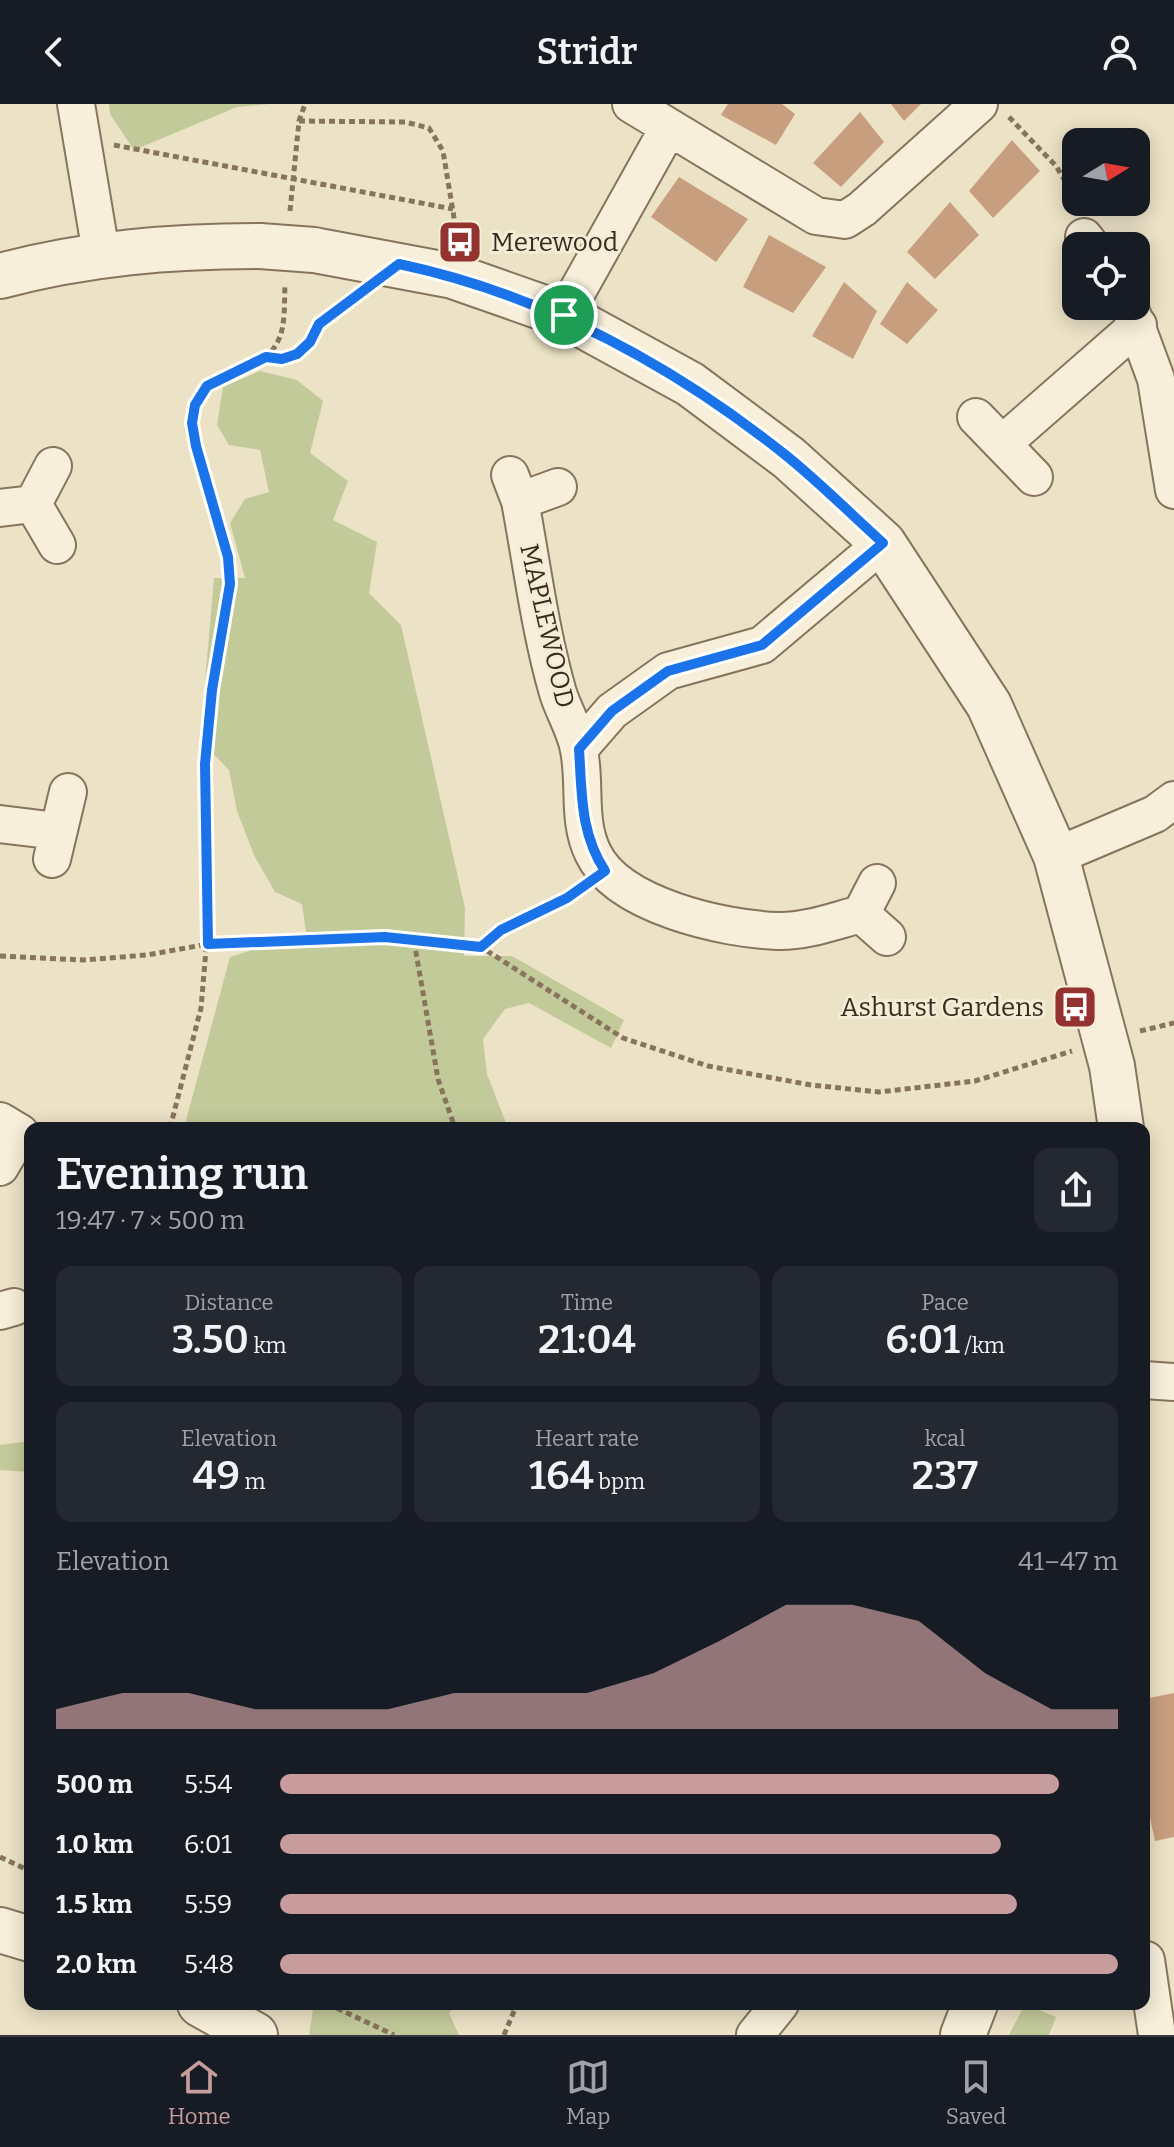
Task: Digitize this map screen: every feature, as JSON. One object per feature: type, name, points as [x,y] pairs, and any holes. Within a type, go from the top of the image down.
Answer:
[{"type":"street","points":[[76,104],[101,253]]},
{"type":"street","points":[[631,104],[816,216],[845,220],[993,109]]},
{"type":"street","points":[[564,315],[669,127]]},
{"type":"street","points":[[0,276],[101,253],[288,240],[453,276],[564,315],[690,384],[789,458],[883,543],[989,705],[1056,856],[1112,1066],[1120,1122]]},
{"type":"street","points":[[1002,444],[1128,320]]},
{"type":"street","points":[[1135,320],[1156,379],[1174,490]]},
{"type":"street","points":[[976,417],[1034,477]]},
{"type":"street","points":[[53,466],[17,506],[57,545]]},
{"type":"street","name":"MAPLEWOOD","points":[[558,487],[515,488],[558,693],[579,749],[583,823],[593,853],[605,871],[643,898],[705,921],[778,931],[804,929],[875,912]]},
{"type":"street","name":"MAPLEWOOD","points":[[579,749],[612,711],[668,671],[762,645],[883,543]]},
{"type":"street","points":[[0,824],[54,845],[68,792]]},
{"type":"street","points":[[1056,856],[1155,814],[1174,800]]},
{"type":"street","points":[[0,1121],[20,1133],[0,1167]]},
{"type":"street","points":[[1150,1380],[1174,1382]]},
{"type":"street","points":[[0,1930],[24,1937]]},
{"type":"street","points":[[1155,1959],[1157,2035]]},
{"type":"street","points":[[211,2010],[255,2035]]},
{"type":"street","points":[[755,2035],[775,2010]]},
{"type":"street","points":[[963,2035],[973,2010]]},
{"type":"path","points":[[288,240],[299,121],[305,104]]},
{"type":"path","points":[[993,109],[1056,166],[1062,176]]},
{"type":"path","points":[[299,121],[405,122],[429,128],[443,151],[453,209],[459,249],[453,276]]},
{"type":"path","points":[[82,139],[453,209]]},
{"type":"path","points":[[266,357],[282,359],[297,354],[310,342],[319,324],[399,264]]},
{"type":"path","points":[[172,1122],[201,1008],[208,944],[205,764],[212,690],[230,584],[228,557],[192,423],[195,405],[207,386],[266,357],[277,342],[283,325],[285,282]]},
{"type":"path","points":[[481,947],[501,930],[567,898],[605,871]]},
{"type":"path","points":[[0,956],[83,960],[147,955],[208,944],[385,937],[481,947],[623,1038],[723,1069],[811,1085],[879,1092],[975,1081],[1081,1048],[1087,1071],[1112,1066]]},
{"type":"path","points":[[414,941],[438,1079],[453,1122]]},
{"type":"path","points":[[0,1857],[24,1868]]},
{"type":"path","points":[[341,2010],[391,2034]]},
{"type":"path","points":[[504,2035],[514,2010]]},
{"type":"green space","points":[[109,104],[269,104],[237,107],[134,150],[110,114]]},
{"type":"green space","points":[[260,371],[297,380],[323,401],[310,453],[348,481],[333,520],[377,542],[369,593],[401,625],[465,908],[464,956],[512,956],[624,1020],[611,1048],[529,1003],[505,1009],[483,1039],[487,1074],[506,1122],[186,1122],[230,957],[255,949],[308,947],[302,904],[275,892],[254,855],[237,811],[229,770],[200,740],[214,578],[245,578],[230,523],[245,499],[269,492],[260,450],[229,445],[217,425],[223,387]]},
{"type":"green space","points":[[24,1442],[24,1472],[0,1470],[0,1445]]},
{"type":"green space","points":[[313,2010],[451,2010],[449,2013],[459,2035],[309,2035]]},
{"type":"green space","points":[[1022,2010],[1039,2010],[1056,2017],[1049,2035],[1009,2035]]},
{"type":"building","points":[[728,104],[782,104],[795,114],[776,145],[721,115]]},
{"type":"building","points":[[891,104],[921,104],[904,121]]},
{"type":"building","points":[[860,112],[884,142],[841,187],[813,163]]},
{"type":"building","points":[[1012,140],[1040,171],[993,218],[969,191]]},
{"type":"building","points":[[679,177],[748,219],[716,262],[651,217]]},
{"type":"building","points":[[950,202],[979,235],[935,279],[907,252]]},
{"type":"building","points":[[769,235],[826,267],[793,313],[743,287]]},
{"type":"building","points":[[844,282],[877,311],[853,359],[812,336]]},
{"type":"building","points":[[907,282],[938,310],[907,344],[880,324]]},
{"type":"building","points":[[1174,1693],[1174,1837],[1155,1841],[1150,1818],[1150,1698]]},
{"type":"place","name":"Merewood","points":[[460,242]]},
{"type":"place","name":"Ashurst Gardens","points":[[1075,1007]]},
{"type":"route","points":[[399,264],[453,276],[564,315],[690,384],[789,458],[883,543],[762,645],[668,671],[612,711],[579,749],[583,823],[593,853],[605,871],[567,898],[501,930],[481,947],[457,947],[385,937],[208,944],[210,903],[204,828],[205,764],[212,690],[230,584],[228,557],[196,446],[192,423],[195,405],[207,386],[266,357],[282,359],[297,354],[310,342],[319,324],[399,264]]}]
